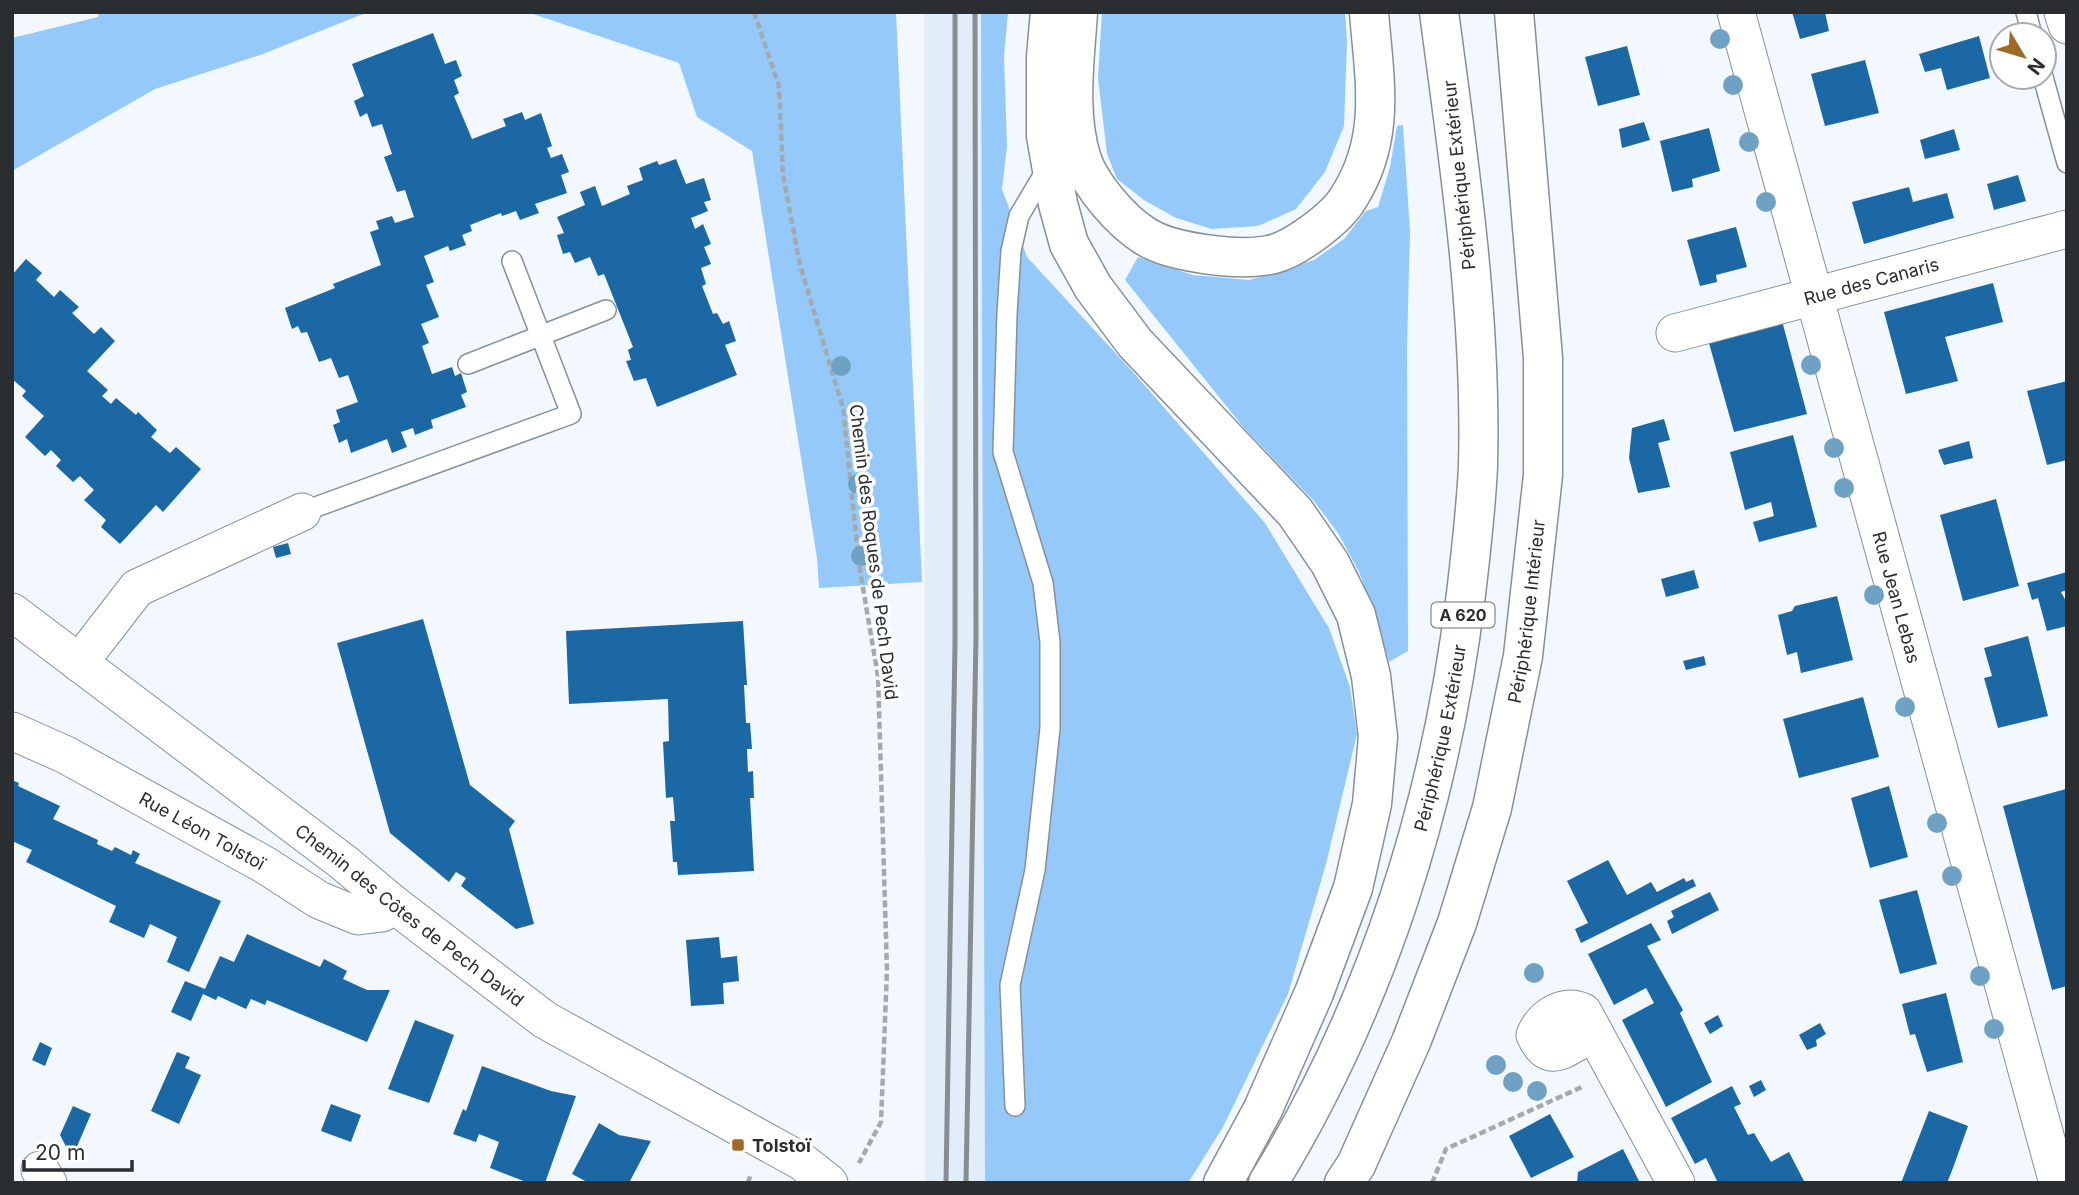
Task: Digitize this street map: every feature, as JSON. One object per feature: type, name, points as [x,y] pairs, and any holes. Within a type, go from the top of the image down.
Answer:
[{"type":"highway","points":[[1050,12],[1046,57],[1046,136],[1058,204],[1069,244],[1093,287],[1136,343],[1295,512],[1330,564],[1356,615],[1371,676],[1378,737],[1372,804],[1353,888],[1314,993],[1263,1109],[1223,1183]]},
{"type":"highway","points":[[1078,12],[1074,121],[1082,160],[1096,190],[1146,236],[1180,250],[1223,256],[1270,255],[1314,233],[1349,199],[1367,162],[1377,115],[1368,12]]},
{"type":"highway","name":"Périphérique Extérieur","points":[[1268,1183],[1299,1132],[1353,1020],[1400,901],[1433,785],[1458,657],[1478,467],[1476,347],[1463,195],[1439,12]]},
{"type":"highway","name":"Périphérique Intérieur","points":[[1344,1183],[1356,1165],[1411,1042],[1457,923],[1492,808],[1523,656],[1543,475],[1543,358],[1514,12]]},
{"type":"street","name":"Rue Jean Lebas","points":[[1736,12],[2058,1183]]},
{"type":"street","points":[[2063,12],[2067,25]]},
{"type":"street","name":"Rue des Canaris","points":[[1675,333],[2067,229]]},
{"type":"street","points":[[79,663],[137,587],[302,513]]},
{"type":"street","name":"Chemin des Côtes de Pech David","points":[[12,612],[343,862],[392,903],[545,1020],[801,1161],[842,1177]]},
{"type":"street","name":"Rue Léon Tolstoï","points":[[12,731],[66,755],[265,865],[319,900],[358,916],[382,913],[392,903]]},
{"type":"street","points":[[1607,1056],[1676,1183]]},
{"type":"lane","points":[[2047,91],[2067,163]]},
{"type":"lane","points":[[1015,1106],[1010,985],[1035,870],[1050,728],[1050,642],[1043,583],[1003,452],[1007,314],[1011,251],[1019,216],[1051,163]]},
{"type":"lane","points":[[302,513],[571,414],[512,261]]},
{"type":"lane","points":[[468,363],[606,310]]},
{"type":"path","name":"Chemin des Roques de Pech David","points":[[754,12],[779,86],[783,176],[800,265],[843,408],[859,565],[878,676],[887,970],[881,1122],[842,1177]]},
{"type":"path","points":[[1432,1183],[1446,1149],[1607,1056]]},
{"type":"shaded area","points":[[99,12],[368,12],[263,54],[155,89],[12,171],[12,38],[98,17]]},
{"type":"shaded area","points":[[527,12],[896,12],[922,582],[819,588],[817,558],[752,151],[697,117],[679,63]]},
{"type":"shaded area","points":[[924,12],[982,12],[985,1183],[925,1183]]},
{"type":"shaded area","points":[[981,12],[1008,12],[1004,56],[1007,146],[1002,189],[1027,257],[1133,372],[1265,523],[1329,628],[1350,687],[1357,734],[1326,864],[1288,994],[1223,1127],[1188,1183],[985,1183]]},
{"type":"shaded area","points":[[1102,12],[1345,12],[1347,42],[1344,126],[1325,172],[1296,209],[1258,226],[1212,229],[1176,218],[1144,200],[1117,179],[1107,154],[1098,78]]},
{"type":"shaded area","points":[[1403,125],[1410,232],[1407,346],[1408,651],[1389,662],[1375,613],[1359,572],[1338,533],[1313,500],[1244,428],[1125,280],[1138,257],[1193,275],[1249,280],[1314,260],[1344,239],[1366,211],[1378,207],[1390,167],[1397,126]]},
{"type":"building","points":[[1792,12],[1825,12],[1829,31],[1800,39]]},
{"type":"building","points":[[433,33],[445,64],[456,60],[462,76],[454,80],[459,93],[454,96],[472,139],[506,126],[503,119],[522,112],[525,120],[541,113],[552,146],[547,148],[551,158],[562,154],[569,172],[561,175],[567,193],[535,204],[539,213],[520,220],[516,211],[502,216],[501,213],[470,225],[472,231],[462,235],[466,245],[450,251],[448,246],[424,256],[434,282],[426,285],[439,317],[421,324],[429,343],[422,346],[432,374],[452,367],[455,376],[461,373],[467,392],[461,395],[466,407],[431,420],[433,428],[415,435],[413,428],[401,432],[407,447],[392,453],[387,439],[351,453],[347,439],[339,443],[333,425],[340,422],[336,410],[358,402],[348,375],[339,378],[331,358],[319,362],[307,332],[301,333],[298,326],[292,329],[285,308],[335,288],[333,284],[381,265],[370,232],[379,229],[376,221],[392,216],[395,223],[414,217],[405,190],[397,192],[384,157],[392,154],[382,124],[372,127],[367,113],[360,117],[354,101],[364,96],[352,64]]},
{"type":"building","points":[[1979,36],[1988,79],[1947,90],[1941,68],[1925,72],[1919,54]]},
{"type":"building","points":[[1627,46],[1640,95],[1598,106],[1585,57]]},
{"type":"building","points":[[1865,60],[1879,113],[1825,126],[1811,74]]},
{"type":"building","points":[[1644,122],[1650,140],[1622,148],[1619,129]]},
{"type":"building","points":[[1709,128],[1720,171],[1692,179],[1693,187],[1672,192],[1660,141]]},
{"type":"building","points":[[1954,129],[1960,150],[1925,159],[1920,140]]},
{"type":"building","points":[[676,159],[686,184],[704,178],[711,200],[704,202],[708,211],[691,218],[695,229],[703,224],[711,244],[704,247],[711,264],[701,268],[706,284],[702,286],[713,314],[717,313],[723,324],[729,321],[736,341],[725,345],[737,375],[657,407],[646,378],[634,381],[626,361],[631,360],[628,350],[633,347],[604,274],[598,276],[590,257],[575,263],[570,252],[563,254],[557,235],[564,233],[557,217],[585,205],[580,192],[595,186],[602,206],[630,194],[627,186],[643,180],[639,168],[657,161],[659,165]]},
{"type":"building","points":[[2018,175],[2026,201],[1994,210],[1987,184]]},
{"type":"building","points":[[1909,187],[1913,202],[1947,193],[1954,218],[1864,244],[1852,202]]},
{"type":"building","points":[[1736,227],[1747,267],[1716,275],[1717,282],[1700,286],[1687,240]]},
{"type":"building","points":[[26,259],[42,273],[36,280],[54,297],[60,290],[79,307],[72,313],[94,334],[101,327],[115,341],[87,371],[108,390],[102,396],[111,404],[116,398],[136,415],[138,412],[157,430],[151,437],[170,453],[176,447],[201,469],[163,512],[156,505],[120,544],[101,527],[106,520],[84,500],[94,490],[80,476],[73,482],[56,466],[61,460],[51,450],[45,456],[25,437],[44,416],[22,396],[26,391],[12,379],[12,275]]},
{"type":"building","points":[[1993,283],[2003,322],[1945,337],[1958,381],[1906,394],[1884,312]]},
{"type":"building","points":[[1781,317],[1807,414],[1734,432],[1707,336]]},
{"type":"building","points":[[2067,381],[2067,460],[2047,465],[2027,391]]},
{"type":"building","points":[[1664,419],[1670,440],[1658,443],[1670,487],[1638,493],[1629,458],[1632,428]]},
{"type":"building","points":[[1793,435],[1817,527],[1759,542],[1753,522],[1774,516],[1771,502],[1745,510],[1730,452]]},
{"type":"building","points":[[1969,441],[1973,458],[1944,465],[1938,450]]},
{"type":"building","points":[[1996,499],[2019,586],[1963,601],[1940,515]]},
{"type":"building","points":[[288,543],[291,554],[276,558],[273,547]]},
{"type":"building","points":[[1694,570],[1699,588],[1666,597],[1661,579]]},
{"type":"building","points":[[2067,572],[2067,590],[2061,592],[2067,603],[2067,626],[2047,631],[2038,598],[2032,600],[2027,583]]},
{"type":"building","points":[[1837,596],[1853,660],[1801,673],[1797,652],[1787,655],[1778,615],[1792,611],[1795,606]]},
{"type":"building","points":[[423,619],[470,785],[515,821],[509,829],[534,924],[516,929],[461,886],[466,878],[456,872],[449,882],[390,833],[337,643]]},
{"type":"building","points":[[743,621],[747,685],[744,685],[746,723],[750,723],[752,749],[747,749],[748,772],[753,771],[754,798],[750,798],[754,871],[678,875],[677,862],[673,862],[670,821],[675,821],[673,797],[666,798],[663,742],[669,741],[668,699],[569,704],[566,631]]},
{"type":"building","points":[[2028,636],[2048,716],[1998,728],[1984,678],[1992,676],[1984,648]]},
{"type":"building","points":[[1704,656],[1706,665],[1686,670],[1683,661]]},
{"type":"building","points":[[1863,697],[1879,757],[1799,778],[1783,719]]},
{"type":"building","points":[[12,780],[19,783],[18,786],[60,806],[53,819],[98,840],[97,844],[112,851],[115,847],[131,855],[133,850],[140,854],[135,863],[221,901],[189,972],[167,962],[177,937],[150,924],[144,938],[109,922],[116,906],[26,862],[32,850],[12,841]]},
{"type":"building","points":[[1889,786],[1908,857],[1870,868],[1851,798]]},
{"type":"building","points":[[2066,789],[2067,986],[2052,990],[2003,806]]},
{"type":"building","points":[[1608,860],[1627,895],[1651,882],[1657,892],[1684,878],[1686,882],[1693,879],[1696,886],[1581,943],[1575,929],[1588,923],[1567,881]]},
{"type":"building","points":[[1917,890],[1937,964],[1900,974],[1879,900]]},
{"type":"building","points":[[1710,892],[1719,910],[1672,934],[1667,921],[1674,917],[1671,911]]},
{"type":"building","points":[[1651,923],[1661,940],[1647,946],[1683,1010],[1680,1013],[1712,1082],[1666,1107],[1622,1020],[1654,1003],[1646,988],[1614,1005],[1588,954]]},
{"type":"building","points":[[247,934],[320,967],[324,959],[347,971],[343,979],[367,990],[390,990],[367,1042],[267,1000],[265,1005],[251,999],[246,1009],[218,996],[216,1000],[203,994],[191,1021],[171,1012],[185,981],[205,989],[220,956],[234,962]]},
{"type":"building","points":[[719,937],[721,958],[737,956],[739,981],[723,983],[724,1004],[691,1006],[686,940]]},
{"type":"building","points":[[1946,993],[1963,1062],[1927,1072],[1915,1034],[1910,1035],[1902,1004]]},
{"type":"building","points":[[1718,1015],[1723,1026],[1710,1034],[1704,1023]]},
{"type":"building","points":[[415,1020],[454,1035],[429,1103],[388,1089]]},
{"type":"building","points":[[1820,1023],[1826,1034],[1816,1040],[1817,1046],[1807,1050],[1799,1035]]},
{"type":"building","points":[[40,1042],[52,1048],[45,1066],[32,1060]]},
{"type":"building","points":[[177,1052],[190,1057],[185,1068],[201,1075],[179,1124],[151,1111]]},
{"type":"building","points":[[482,1066],[551,1091],[576,1096],[545,1183],[529,1183],[490,1168],[499,1142],[479,1134],[476,1142],[453,1134],[463,1109],[466,1111]]},
{"type":"building","points":[[1761,1080],[1766,1090],[1754,1097],[1749,1086]]},
{"type":"building","points":[[1732,1086],[1741,1104],[1734,1107],[1748,1135],[1754,1133],[1771,1162],[1789,1152],[1805,1183],[1718,1183],[1706,1158],[1695,1164],[1671,1118]]},
{"type":"building","points":[[331,1104],[361,1115],[351,1142],[321,1131]]},
{"type":"building","points":[[73,1106],[91,1114],[72,1158],[60,1135]]},
{"type":"building","points":[[1929,1111],[1968,1126],[1953,1168],[1947,1183],[1901,1183]]},
{"type":"building","points":[[1550,1114],[1574,1157],[1531,1178],[1509,1136]]},
{"type":"building","points":[[599,1123],[619,1135],[651,1141],[629,1183],[589,1183],[572,1174]]},
{"type":"building","points":[[1623,1149],[1640,1183],[1577,1183],[1578,1172]]},
{"type":"railway","points":[[946,1183],[955,644],[955,12]]},
{"type":"railway","points":[[966,1183],[976,637],[975,12]]},
{"type":"place","name":"Tolstoï","points":[[738,1145]]}]
